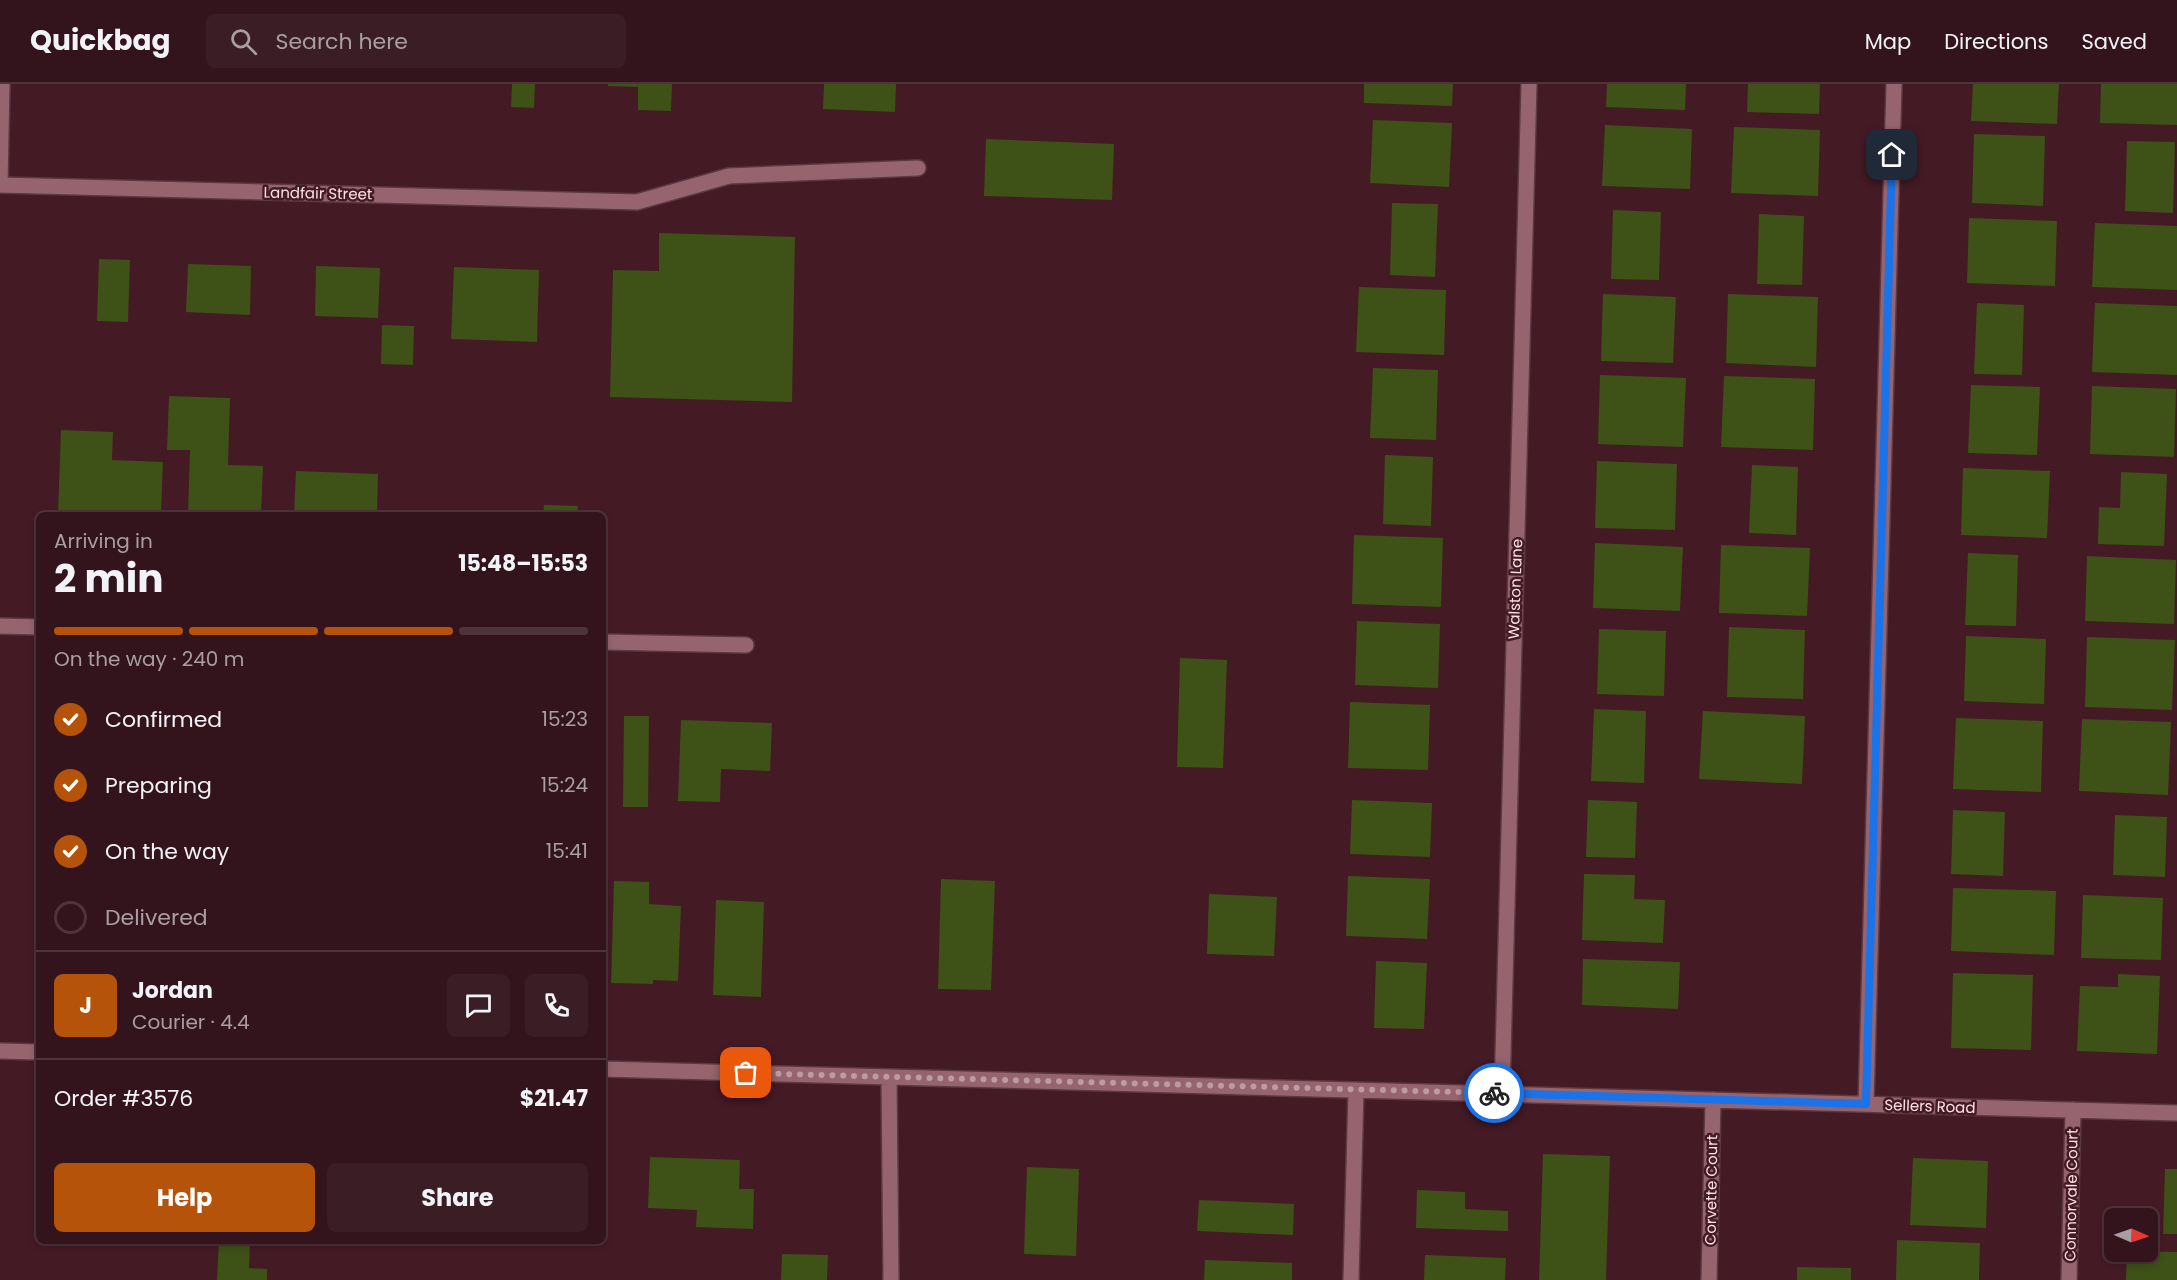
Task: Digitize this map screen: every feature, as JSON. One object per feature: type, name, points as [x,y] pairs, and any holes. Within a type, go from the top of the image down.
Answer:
[{"type":"street","points":[[0,185],[2,84]]},
{"type":"street","name":"Walston Lane","points":[[1502,1093],[1529,84]]},
{"type":"street","points":[[1866,1104],[1894,84]]},
{"type":"street","name":"Landfair Street","points":[[0,185],[637,202],[729,176],[918,168]]},
{"type":"street","points":[[0,626],[36,627]]},
{"type":"street","points":[[606,642],[746,645]]},
{"type":"street","points":[[0,1051],[36,1052]]},
{"type":"street","name":"Sellers Road","points":[[606,1069],[2177,1113]]},
{"type":"street","points":[[889,1077],[891,1280]]},
{"type":"street","points":[[1351,1280],[1356,1090]]},
{"type":"street","name":"Corvette Court","points":[[1709,1280],[1713,1100]]},
{"type":"street","name":"Connorvale Court","points":[[2069,1280],[2073,1110]]},
{"type":"building","points":[[512,84],[535,84],[534,108],[511,107]]},
{"type":"building","points":[[608,84],[672,84],[671,111],[638,110],[638,87],[608,86]]},
{"type":"building","points":[[824,84],[896,84],[895,112],[823,109]]},
{"type":"building","points":[[1364,84],[1453,84],[1452,106],[1364,103]]},
{"type":"building","points":[[1607,84],[1686,84],[1685,110],[1606,107]]},
{"type":"building","points":[[1748,84],[1820,84],[1819,114],[1747,112]]},
{"type":"building","points":[[1973,84],[2059,84],[2057,124],[1971,121]]},
{"type":"building","points":[[2101,84],[2177,84],[2177,125],[2100,123]]},
{"type":"building","points":[[1373,120],[1452,123],[1449,187],[1370,183]]},
{"type":"building","points":[[1605,125],[1692,129],[1690,189],[1602,186]]},
{"type":"building","points":[[1734,127],[1820,130],[1818,196],[1731,193]]},
{"type":"building","points":[[1974,134],[2045,136],[2043,206],[1972,203]]},
{"type":"building","points":[[986,139],[1114,144],[1112,200],[984,196]]},
{"type":"building","points":[[2127,141],[2175,142],[2173,213],[2125,211]]},
{"type":"building","points":[[1392,203],[1438,204],[1435,277],[1390,275]]},
{"type":"building","points":[[1613,210],[1661,212],[1659,280],[1611,279]]},
{"type":"building","points":[[1759,214],[1804,216],[1802,285],[1757,284]]},
{"type":"building","points":[[1969,218],[2057,221],[2055,286],[1967,283]]},
{"type":"building","points":[[2095,223],[2177,226],[2177,290],[2092,287]]},
{"type":"building","points":[[659,233],[795,237],[792,402],[610,397],[613,270],[659,271]]},
{"type":"building","points":[[99,259],[130,260],[128,322],[97,321]]},
{"type":"building","points":[[188,264],[251,266],[250,315],[186,312]]},
{"type":"building","points":[[316,266],[380,268],[378,318],[315,316]]},
{"type":"building","points":[[454,267],[539,270],[537,342],[451,339]]},
{"type":"building","points":[[1359,287],[1446,290],[1444,355],[1356,352]]},
{"type":"building","points":[[1603,294],[1676,297],[1673,363],[1601,361]]},
{"type":"building","points":[[1728,294],[1818,297],[1816,367],[1726,363]]},
{"type":"building","points":[[1977,303],[2024,305],[2022,375],[1974,374]]},
{"type":"building","points":[[2095,303],[2177,306],[2177,375],[2092,372]]},
{"type":"building","points":[[382,325],[414,326],[413,365],[381,364]]},
{"type":"building","points":[[1373,368],[1438,370],[1436,440],[1370,438]]},
{"type":"building","points":[[1600,375],[1686,378],[1683,447],[1598,444]]},
{"type":"building","points":[[1724,376],[1815,379],[1813,450],[1721,447]]},
{"type":"building","points":[[1971,385],[2040,387],[2037,455],[1968,453]]},
{"type":"building","points":[[2092,386],[2176,389],[2174,457],[2090,454]]},
{"type":"building","points":[[169,396],[230,398],[228,465],[263,466],[261,512],[188,512],[190,450],[167,450]]},
{"type":"building","points":[[61,430],[113,432],[112,460],[163,462],[161,512],[58,512]]},
{"type":"building","points":[[1385,455],[1433,457],[1431,526],[1383,524]]},
{"type":"building","points":[[1597,461],[1677,464],[1675,530],[1595,528]]},
{"type":"building","points":[[1752,465],[1798,467],[1796,535],[1749,533]]},
{"type":"building","points":[[1963,468],[2050,471],[2047,538],[1961,535]]},
{"type":"building","points":[[296,471],[378,474],[377,512],[294,512]]},
{"type":"building","points":[[2121,472],[2167,474],[2164,546],[2098,544],[2099,507],[2120,508]]},
{"type":"building","points":[[544,505],[578,506],[577,512],[543,512]]},
{"type":"building","points":[[1354,535],[1443,538],[1441,607],[1352,604]]},
{"type":"building","points":[[1595,543],[1683,547],[1680,611],[1593,608]]},
{"type":"building","points":[[1721,545],[1810,548],[1807,616],[1719,613]]},
{"type":"building","points":[[1968,553],[2018,555],[2016,626],[1965,625]]},
{"type":"building","points":[[2087,556],[2176,560],[2174,624],[2085,621]]},
{"type":"building","points":[[1357,621],[1440,624],[1438,688],[1355,685]]},
{"type":"building","points":[[1729,627],[1805,630],[1803,699],[1727,697]]},
{"type":"building","points":[[1599,629],[1666,631],[1664,696],[1597,694]]},
{"type":"building","points":[[1966,636],[2046,639],[2044,704],[1964,701]]},
{"type":"building","points":[[2087,637],[2175,640],[2172,710],[2085,707]]},
{"type":"building","points":[[1180,658],[1227,660],[1223,768],[1177,767]]},
{"type":"building","points":[[1350,702],[1430,705],[1428,770],[1348,768]]},
{"type":"building","points":[[1594,709],[1646,711],[1644,783],[1591,781]]},
{"type":"building","points":[[1703,711],[1805,716],[1802,784],[1699,779]]},
{"type":"building","points":[[624,716],[649,716],[648,807],[623,807]]},
{"type":"building","points":[[1956,718],[2043,721],[2041,792],[1953,789]]},
{"type":"building","points":[[2082,719],[2171,722],[2168,795],[2079,791]]},
{"type":"building","points":[[681,720],[772,723],[770,771],[721,769],[720,802],[678,801]]},
{"type":"building","points":[[1352,800],[1432,803],[1430,857],[1350,854]]},
{"type":"building","points":[[1588,800],[1637,802],[1635,858],[1586,857]]},
{"type":"building","points":[[1953,810],[2005,812],[2003,876],[1951,874]]},
{"type":"building","points":[[2115,815],[2167,817],[2165,877],[2113,875]]},
{"type":"building","points":[[1584,874],[1635,875],[1634,899],[1665,900],[1663,943],[1582,940]]},
{"type":"building","points":[[1348,876],[1430,879],[1427,939],[1346,936]]},
{"type":"building","points":[[941,879],[995,881],[991,990],[938,989]]},
{"type":"building","points":[[614,881],[649,882],[649,904],[681,906],[678,981],[653,980],[653,984],[611,983]]},
{"type":"building","points":[[1953,888],[2056,891],[2054,955],[1951,951]]},
{"type":"building","points":[[1209,894],[1277,897],[1274,956],[1207,954]]},
{"type":"building","points":[[2083,895],[2163,898],[2161,960],[2081,958]]},
{"type":"building","points":[[716,900],[764,902],[761,997],[713,995]]},
{"type":"building","points":[[1583,959],[1680,962],[1678,1009],[1582,1005]]},
{"type":"building","points":[[1376,961],[1427,963],[1424,1029],[1374,1028]]},
{"type":"building","points":[[1953,973],[2033,975],[2031,1050],[1951,1048]]},
{"type":"building","points":[[2118,974],[2160,976],[2157,1054],[2077,1051],[2080,986],[2118,987]]},
{"type":"building","points":[[1543,1154],[1610,1156],[1606,1280],[1539,1280]]},
{"type":"building","points":[[650,1157],[740,1160],[739,1189],[754,1189],[753,1229],[696,1227],[697,1210],[648,1208]]},
{"type":"building","points":[[1913,1158],[1988,1161],[1986,1228],[1910,1225]]},
{"type":"building","points":[[1027,1167],[1079,1169],[1076,1256],[1024,1254]]},
{"type":"building","points":[[2165,1169],[2177,1169],[2177,1234],[2163,1234]]},
{"type":"building","points":[[1417,1190],[1465,1192],[1465,1209],[1508,1211],[1508,1231],[1416,1228]]},
{"type":"building","points":[[1199,1200],[1294,1204],[1293,1235],[1197,1231]]},
{"type":"building","points":[[1897,1240],[1980,1243],[1979,1280],[1896,1280]]},
{"type":"building","points":[[219,1244],[250,1244],[249,1268],[267,1269],[267,1280],[217,1280]]},
{"type":"building","points":[[2158,1252],[2177,1252],[2177,1280],[2126,1280],[2127,1262],[2158,1262]]},
{"type":"building","points":[[782,1254],[828,1255],[827,1280],[781,1280]]},
{"type":"building","points":[[1425,1255],[1506,1258],[1505,1280],[1424,1280]]},
{"type":"building","points":[[1205,1260],[1292,1263],[1292,1280],[1204,1280]]},
{"type":"building","points":[[1797,1267],[1851,1268],[1851,1280],[1797,1280]]},
{"type":"way so far","points":[[746,1073],[1494,1093]]},
{"type":"route","points":[[1494,1093],[1866,1104],[1892,155]]}]
